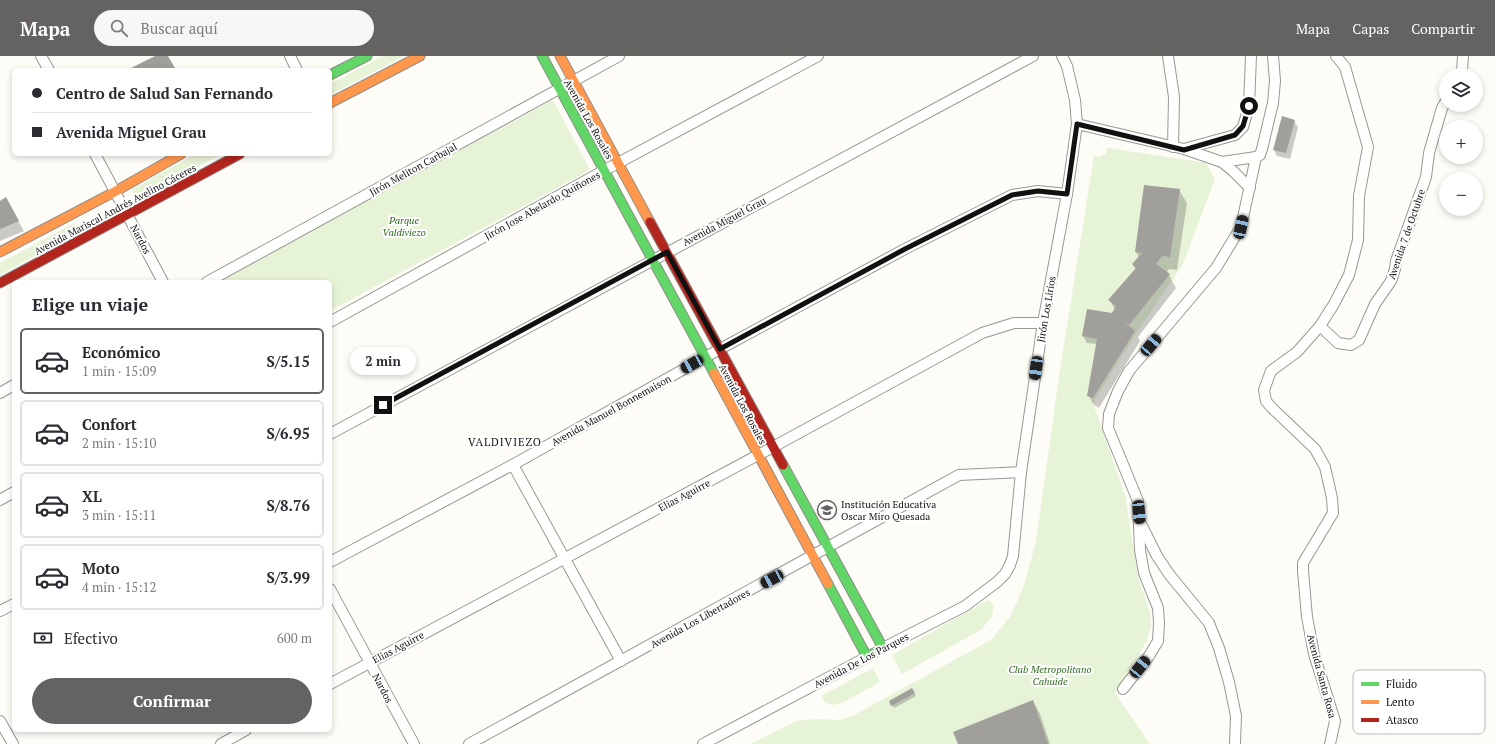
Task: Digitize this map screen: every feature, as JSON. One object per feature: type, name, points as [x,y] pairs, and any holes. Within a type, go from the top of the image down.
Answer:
[{"type":"street","points":[[41,56],[48,68]]},
{"type":"street","points":[[290,56],[296,68]]},
{"type":"street","points":[[332,74],[367,56]]},
{"type":"street","points":[[332,102],[420,56]]},
{"type":"street","name":"Avenida Los Rosales","points":[[542,56],[867,657]]},
{"type":"street","name":"Avenida Los Rosales","points":[[560,56],[883,648]]},
{"type":"street","name":"Jirón Meliton Carbajal","points":[[211,280],[619,56]]},
{"type":"street","name":"Jirón Jose Abelardo Quiñones","points":[[332,321],[604,170],[818,56]]},
{"type":"street","name":"Avenida Miguel Grau","points":[[332,433],[1033,56]]},
{"type":"street","name":"Jirón Los Lirios","points":[[1010,565],[1014,546],[1021,472],[1043,323],[1067,194],[1077,124],[1075,100],[1067,66],[1062,56]]},
{"type":"street","points":[[1168,56],[1174,97],[1178,148]]},
{"type":"street","points":[[1178,148],[1235,135],[1243,126],[1249,106],[1251,56]]},
{"type":"street","points":[[1222,162],[1256,157],[1260,155],[1273,103],[1275,80],[1273,56]]},
{"type":"street","name":"Avenida Santa Rosa","points":[[1330,744],[1335,720],[1314,654],[1307,617],[1303,563],[1333,513],[1332,498],[1325,467],[1315,449],[1271,407],[1266,401],[1264,390],[1272,371],[1297,352],[1320,326],[1334,304],[1349,275],[1358,240],[1359,196],[1368,147],[1345,67],[1336,56]]},
{"type":"street","points":[[1462,68],[1463,56]]},
{"type":"street","name":"Avenida 7 de Octubre","points":[[1320,326],[1338,343],[1351,345],[1359,340],[1374,304],[1391,281],[1398,256],[1426,177],[1429,153],[1441,112]]},
{"type":"street","points":[[1077,124],[1178,148],[1222,162],[1250,188]]},
{"type":"street","name":"Nardos","points":[[96,156],[163,280]]},
{"type":"street","name":"Avenida Mariscal Andrés Avelino Cáceres","points":[[0,252],[116,192],[178,156]]},
{"type":"street","name":"Avenida Mariscal Andrés Avelino Cáceres","points":[[0,282],[236,156]]},
{"type":"street","points":[[1123,689],[1149,656],[1158,641],[1159,623],[1158,608],[1144,573],[1140,550],[1138,501],[1108,428],[1109,414],[1118,391],[1129,371],[1216,268],[1241,227],[1256,157]]},
{"type":"street","name":"Avenida Manuel Bonnemaison","points":[[332,561],[513,465],[720,349],[905,249],[1012,195],[1038,191],[1067,194]]},
{"type":"street","name":"Elias Aguirre","points":[[332,683],[982,334],[1014,323],[1043,323]]},
{"type":"street","points":[[0,393],[12,386]]},
{"type":"street","points":[[513,465],[621,661]]},
{"type":"street","name":"Avenida Los Libertadores","points":[[470,744],[959,475],[1021,472]]},
{"type":"street","points":[[0,500],[12,493]]},
{"type":"street","points":[[1140,522],[1157,556],[1169,574],[1209,623],[1219,648],[1229,682],[1236,716],[1235,744]]},
{"type":"street","name":"Avenida De Los Parques","points":[[703,744],[965,606],[997,582],[1005,574],[1010,565]]},
{"type":"street","name":"Nardos","points":[[332,593],[414,744]]},
{"type":"street","points":[[0,611],[12,605]]},
{"type":"street","points":[[0,721],[13,744]]},
{"type":"street","points":[[221,744],[242,732]]},
{"type":"green space","points":[[383,56],[404,56],[332,94],[332,83]]},
{"type":"green space","name":"Parque Valdiviezo","points":[[553,100],[590,170],[332,310],[332,280],[221,280]]},
{"type":"green space","name":"Club Metropolitano Cahuide","points":[[1108,148],[1206,163],[1215,179],[1183,264],[1137,332],[1093,403],[1125,495],[1138,576],[1150,613],[1151,626],[1147,641],[1115,693],[1150,744],[751,744],[796,721],[817,719],[841,720],[856,714],[991,640],[1010,617],[1023,588],[1036,542],[1059,376],[1094,156],[1100,157],[1106,153]]},
{"type":"green space","points":[[191,156],[217,156],[136,201],[131,190]]},
{"type":"green space","points":[[74,223],[79,231],[0,275],[0,263]]},
{"type":"green space","points":[[988,600],[994,605],[992,616],[982,629],[902,674],[892,655]]},
{"type":"green space","points":[[873,668],[880,682],[844,702],[833,705],[825,702],[821,696]]},
{"type":"building","points":[[155,56],[168,56],[175,68],[131,68]]},
{"type":"building","points":[[1282,116],[1295,120],[1286,153],[1273,150]]},
{"type":"building","points":[[1144,185],[1180,189],[1170,257],[1162,256],[1156,264],[1170,274],[1129,325],[1121,319],[1135,331],[1093,398],[1087,396],[1097,339],[1082,336],[1087,309],[1112,313],[1116,306],[1108,300],[1136,268],[1132,264],[1142,253],[1135,252]]},
{"type":"building","points":[[6,197],[19,221],[0,229],[0,201]]},
{"type":"building","points":[[912,688],[915,693],[891,706],[889,701]]},
{"type":"building","points":[[1033,700],[1048,744],[958,744],[953,732]]},
{"type":"traffic: fast","points":[[332,74],[367,56]]},
{"type":"traffic: fast","points":[[542,56],[714,373]]},
{"type":"traffic: fast","points":[[783,465],[883,648],[867,657],[828,584]]},
{"type":"traffic: slow","points":[[332,102],[420,56]]},
{"type":"traffic: slow","points":[[560,56],[650,222]]},
{"type":"traffic: slow","points":[[0,252],[116,191],[177,156]]},
{"type":"traffic: slow","points":[[714,373],[828,584]]},
{"type":"traffic: jam","points":[[0,283],[236,156]]},
{"type":"traffic: jam","points":[[650,222],[783,465]]},
{"type":"place","name":"Institución Educativa Oscar Miro Quesada","points":[[827,510]]},
{"type":"district","name":"VALDIVIEZO","points":[[505,442]]},
{"type":"route","points":[[383,405],[667,252],[720,349],[905,249],[1012,195],[1038,191],[1067,194],[1077,124],[1184,150],[1235,135],[1243,126],[1249,106]]}]
